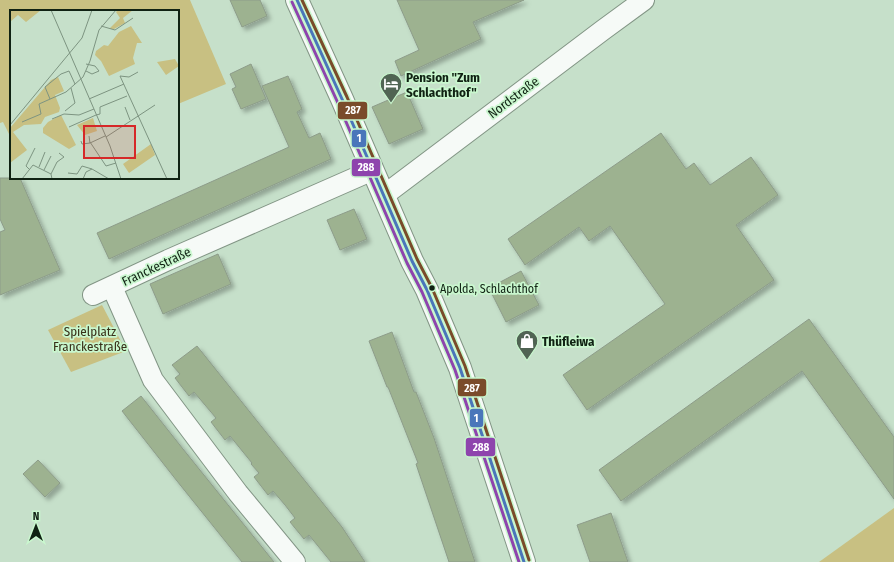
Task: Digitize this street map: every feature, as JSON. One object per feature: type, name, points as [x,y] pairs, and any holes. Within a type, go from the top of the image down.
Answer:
[{"type":"street","points":[[297,0],[342,99],[412,261],[427,290],[460,368],[524,562]]},
{"type":"street","name":"Nordstraße","points":[[384,196],[644,0]]},
{"type":"street","name":"Franckestraße","points":[[295,562],[238,493],[153,380],[112,287],[168,260],[373,170]]},
{"type":"street","points":[[94,295],[112,287]]},
{"type":"green space","points":[[0,0],[190,0],[226,84],[179,104],[179,10],[10,10],[10,136],[3,122],[0,123]]},
{"type":"green space","name":"Spielplatz Franckestraße","points":[[102,305],[126,351],[71,372],[48,330]]},
{"type":"green space","points":[[894,508],[894,562],[819,562]]},
{"type":"building","points":[[230,0],[260,0],[267,16],[242,27]]},
{"type":"building","points":[[397,0],[524,0],[473,22],[481,39],[401,76],[395,61],[419,50]]},
{"type":"building","points":[[251,64],[266,99],[241,109],[232,89],[236,87],[230,74]]},
{"type":"building","points":[[288,76],[302,109],[297,112],[309,138],[320,133],[331,159],[109,259],[97,233],[289,147],[262,86]]},
{"type":"building","points":[[407,92],[423,129],[389,144],[372,107]]},
{"type":"building","points":[[661,133],[686,169],[694,163],[710,185],[751,157],[778,195],[736,225],[774,280],[587,410],[563,375],[665,304],[610,226],[589,241],[579,227],[525,265],[508,239]]},
{"type":"building","points":[[0,178],[20,179],[60,270],[0,295],[0,232],[5,230],[0,219]]},
{"type":"building","points":[[354,209],[367,239],[340,250],[327,220]]},
{"type":"building","points":[[218,254],[231,284],[163,314],[150,284]]},
{"type":"building","points":[[521,271],[539,305],[506,322],[489,288]]},
{"type":"building","points":[[809,319],[894,437],[894,499],[802,371],[621,501],[599,470]]},
{"type":"building","points":[[392,332],[414,392],[416,392],[434,438],[475,562],[449,562],[416,464],[418,463],[369,341]]},
{"type":"building","points":[[197,346],[342,527],[365,562],[331,562],[309,535],[304,539],[290,522],[295,518],[285,505],[273,491],[268,495],[254,477],[259,473],[251,464],[252,463],[230,436],[225,440],[211,422],[216,418],[194,392],[189,396],[175,378],[180,374],[172,365]]},
{"type":"building","points":[[141,396],[274,562],[242,562],[177,481],[122,411]]},
{"type":"building","points":[[38,460],[60,483],[45,497],[23,474]]},
{"type":"building","points":[[611,513],[628,562],[590,562],[577,525]]},
{"type":"transit line","name":"1","points":[[297,0],[342,99],[412,261],[427,290],[460,368],[524,562]]},
{"type":"transit line","name":"287","points":[[302,0],[347,97],[465,366],[529,560]]},
{"type":"transit line","name":"288","points":[[292,2],[337,101],[407,263],[422,292],[455,370],[519,562]]},
{"type":"place","name":"Pension \"Zum Schlachthof\"","points":[[391,104]]},
{"type":"place","name":"Apolda, Schlachthof","points":[[432,288]]},
{"type":"place","name":"Thüfleiwa","points":[[527,360]]}]
